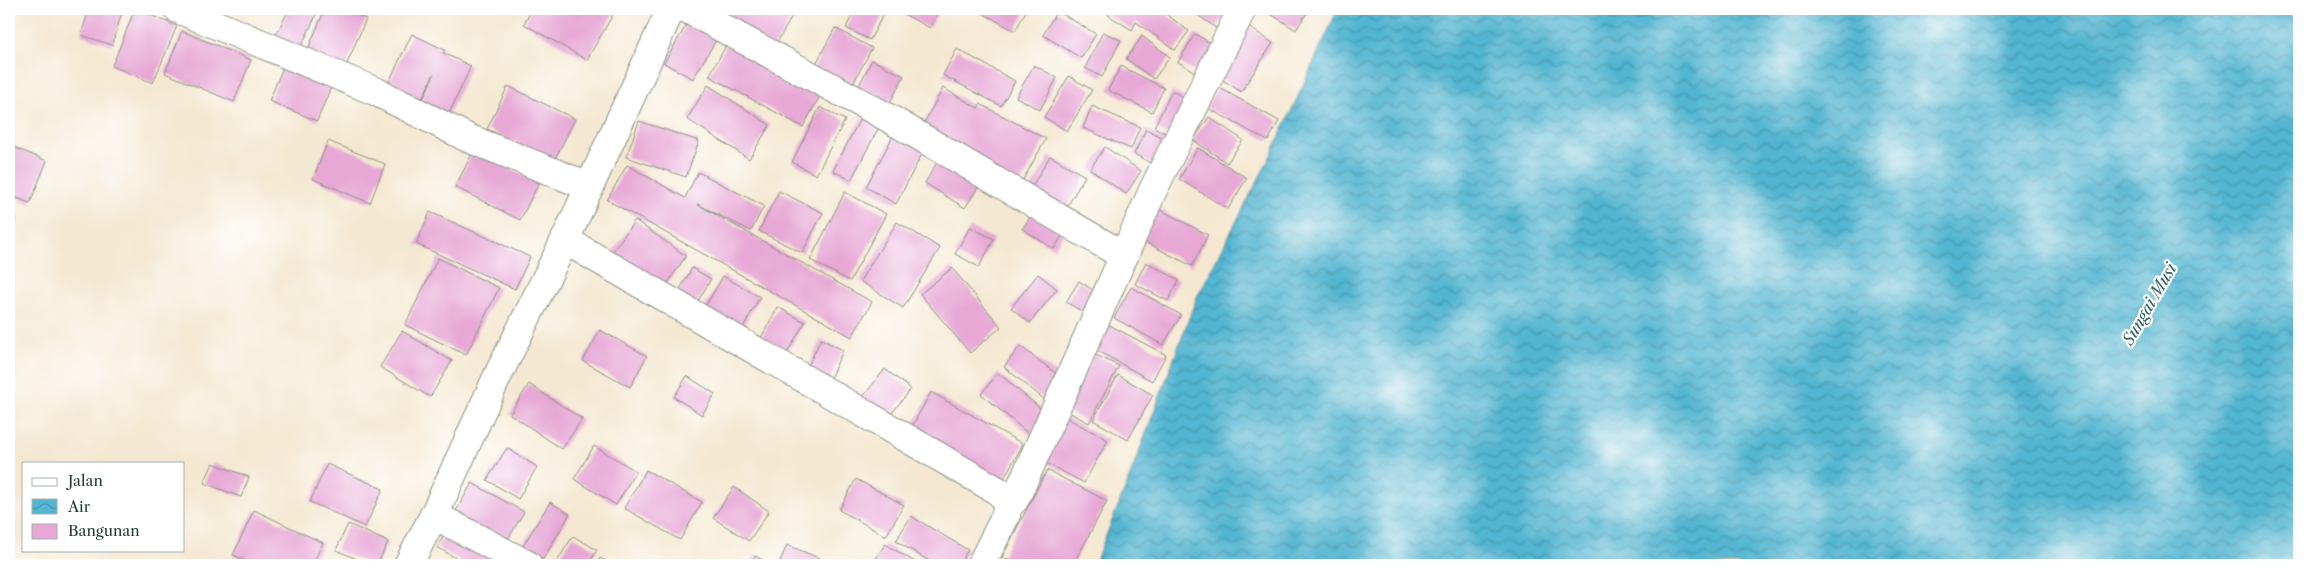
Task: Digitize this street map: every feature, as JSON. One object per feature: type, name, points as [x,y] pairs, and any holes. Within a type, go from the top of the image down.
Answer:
[{"type":"street","points":[[178,9],[377,92],[468,138],[590,187]]},
{"type":"street","points":[[408,565],[434,515],[498,375],[565,240],[671,9]]},
{"type":"street","points":[[688,9],[885,116],[1124,256]]},
{"type":"street","points":[[981,565],[1006,515],[1008,506],[1014,499],[1027,473],[1154,188],[1242,9]]},
{"type":"street","points":[[565,240],[998,491],[1008,506]]},
{"type":"street","points":[[434,515],[528,565]]},
{"type":"water","name":"Sungai Musi","points":[[1338,9],[2299,9],[2299,565],[1094,565],[1127,484],[1197,297],[1272,153]]},
{"type":"building","points":[[89,9],[123,9],[112,45],[81,35]]},
{"type":"building","points":[[135,9],[177,26],[153,83],[112,66]]},
{"type":"building","points":[[289,9],[319,9],[298,53],[273,41]]},
{"type":"building","points":[[325,9],[342,9],[366,19],[343,73],[305,56]]},
{"type":"building","points":[[532,9],[616,9],[587,60],[524,24]]},
{"type":"building","points":[[717,9],[788,9],[794,13],[771,53],[711,19]]},
{"type":"building","points":[[855,9],[886,9],[870,40],[846,28]]},
{"type":"building","points":[[894,9],[940,9],[930,28]]},
{"type":"building","points":[[975,9],[1027,9],[1015,31]]},
{"type":"building","points":[[1112,9],[1159,9],[1189,31],[1175,50],[1136,22],[1132,30],[1108,15]]},
{"type":"building","points":[[1189,9],[1231,9],[1216,28]]},
{"type":"building","points":[[1263,9],[1309,9],[1296,30]]},
{"type":"building","points":[[1057,11],[1096,34],[1081,58],[1043,35]]},
{"type":"building","points":[[687,24],[716,40],[693,79],[664,63]]},
{"type":"building","points":[[1249,27],[1273,43],[1241,92],[1217,76]]},
{"type":"building","points":[[835,28],[872,48],[849,91],[812,71]]},
{"type":"building","points":[[182,31],[251,60],[234,102],[165,73]]},
{"type":"building","points":[[1103,32],[1121,40],[1102,77],[1085,68]]},
{"type":"building","points":[[412,34],[445,50],[443,53],[471,66],[448,116],[421,104],[434,74],[421,101],[387,86]]},
{"type":"building","points":[[1195,34],[1221,49],[1203,77],[1178,62]]},
{"type":"building","points":[[732,35],[826,85],[803,127],[709,76]]},
{"type":"building","points":[[1142,36],[1170,57],[1154,79],[1126,59]]},
{"type":"building","points":[[957,49],[1015,81],[1001,106],[943,75]]},
{"type":"building","points":[[286,60],[334,80],[317,121],[269,101]]},
{"type":"building","points":[[872,60],[904,76],[884,114],[853,97]]},
{"type":"building","points":[[1034,65],[1057,78],[1040,110],[1016,97]]},
{"type":"building","points":[[1121,66],[1164,88],[1152,112],[1108,90]]},
{"type":"building","points":[[1069,76],[1092,90],[1067,131],[1044,117]]},
{"type":"building","points":[[708,85],[770,125],[749,159],[687,119]]},
{"type":"building","points":[[508,86],[575,119],[554,161],[487,129]]},
{"type":"building","points":[[1218,87],[1279,121],[1268,141],[1206,107]]},
{"type":"building","points":[[943,88],[978,108],[980,104],[1046,139],[1021,183],[919,132]]},
{"type":"building","points":[[1172,91],[1189,100],[1170,136],[1154,127]]},
{"type":"building","points":[[1092,106],[1140,127],[1131,149],[1083,128]]},
{"type":"building","points":[[820,107],[845,120],[816,175],[792,162]]},
{"type":"building","points":[[862,115],[880,125],[851,180],[833,171]]},
{"type":"building","points":[[1209,117],[1243,140],[1227,163],[1193,140]]},
{"type":"building","points":[[639,121],[699,141],[686,177],[626,157]]},
{"type":"building","points":[[1146,129],[1173,143],[1160,168],[1134,154]]},
{"type":"building","points":[[894,134],[924,150],[896,204],[866,187]]},
{"type":"building","points":[[328,141],[385,164],[370,203],[313,179]]},
{"type":"building","points":[[9,145],[47,161],[30,203],[9,195]]},
{"type":"building","points":[[1105,147],[1141,171],[1126,194],[1090,169]]},
{"type":"building","points":[[1198,148],[1247,178],[1228,209],[1179,179]]},
{"type":"building","points":[[474,150],[539,183],[520,220],[455,187]]},
{"type":"building","points":[[943,152],[985,176],[965,208],[925,183]]},
{"type":"building","points":[[1050,156],[1085,176],[1065,210],[1030,190]]},
{"type":"building","points":[[627,165],[685,198],[698,172],[764,206],[751,231],[697,204],[872,302],[852,337],[607,200]]},
{"type":"building","points":[[779,191],[823,213],[802,253],[759,231]]},
{"type":"building","points":[[845,192],[886,214],[850,281],[810,260]]},
{"type":"building","points":[[1159,209],[1208,235],[1192,266],[1143,241]]},
{"type":"building","points":[[430,212],[530,257],[515,289],[416,244]]},
{"type":"building","points":[[9,213],[17,217],[9,236]]},
{"type":"building","points":[[1032,214],[1063,234],[1054,249],[1022,229]]},
{"type":"building","points":[[635,220],[686,256],[665,287],[613,251]]},
{"type":"building","points":[[897,222],[940,248],[903,308],[860,281]]},
{"type":"building","points":[[970,227],[994,239],[979,267],[955,254]]},
{"type":"building","points":[[438,258],[499,288],[466,355],[405,325]]},
{"type":"building","points":[[1146,262],[1179,280],[1168,301],[1135,284]]},
{"type":"building","points":[[692,268],[711,279],[695,306],[676,296]]},
{"type":"building","points":[[952,268],[1001,327],[970,353],[920,294]]},
{"type":"building","points":[[1038,274],[1057,289],[1030,323],[1011,308]]},
{"type":"building","points":[[723,276],[760,297],[740,333],[702,312]]},
{"type":"building","points":[[1079,281],[1102,296],[1089,316],[1066,302]]},
{"type":"building","points":[[1131,287],[1181,315],[1163,345],[1114,318]]},
{"type":"building","points":[[778,307],[805,322],[780,365],[754,350]]},
{"type":"building","points":[[1102,321],[1166,355],[1152,381],[1089,346]]},
{"type":"building","points":[[600,330],[647,356],[630,387],[583,361]]},
{"type":"building","points":[[402,331],[452,361],[430,397],[380,367]]},
{"type":"building","points":[[821,339],[843,350],[827,385],[804,374]]},
{"type":"building","points":[[1020,346],[1062,378],[1045,400],[1004,367]]},
{"type":"building","points":[[1094,354],[1119,366],[1089,423],[1065,410]]},
{"type":"building","points":[[885,369],[911,389],[883,424],[857,404]]},
{"type":"building","points":[[998,373],[1047,414],[1030,435],[981,394]]},
{"type":"building","points":[[1118,375],[1153,395],[1128,440],[1093,420]]},
{"type":"building","points":[[687,376],[715,394],[702,415],[674,397]]},
{"type":"building","points":[[529,384],[582,419],[562,449],[510,414]]},
{"type":"building","points":[[931,392],[1023,444],[1001,483],[909,432]]},
{"type":"building","points":[[1063,416],[1108,440],[1084,483],[1039,459]]},
{"type":"building","points":[[594,446],[636,471],[616,505],[574,479]]},
{"type":"building","points":[[507,448],[537,467],[518,499],[487,480]]},
{"type":"building","points":[[213,463],[249,477],[241,497],[204,483]]},
{"type":"building","points":[[327,464],[383,489],[365,527],[310,502]]},
{"type":"building","points":[[646,470],[702,502],[680,540],[624,508]]},
{"type":"building","points":[[1047,470],[1107,501],[1073,565],[1018,565],[1002,557]]},
{"type":"building","points":[[856,479],[904,505],[886,536],[839,510]]},
{"type":"building","points":[[472,483],[524,512],[502,549],[451,520]]},
{"type":"building","points":[[734,487],[769,511],[749,541],[713,518]]},
{"type":"building","points":[[550,502],[570,514],[542,561],[521,549]]},
{"type":"building","points":[[254,510],[323,543],[312,565],[255,565],[233,555]]},
{"type":"building","points":[[911,516],[968,550],[959,565],[936,565],[896,541]]},
{"type":"building","points":[[348,524],[388,542],[377,565],[371,565],[336,550]]},
{"type":"building","points":[[449,527],[502,558],[498,565],[468,565],[437,547]]},
{"type":"building","points":[[573,536],[597,550],[588,565],[559,565],[556,563]]},
{"type":"building","points":[[885,544],[920,565],[872,565]]},
{"type":"building","points":[[787,545],[836,565],[779,564]]},
{"type":"building","points":[[755,556],[773,565],[750,565]]},
{"type":"building","points":[[600,558],[613,565],[596,565]]}]
